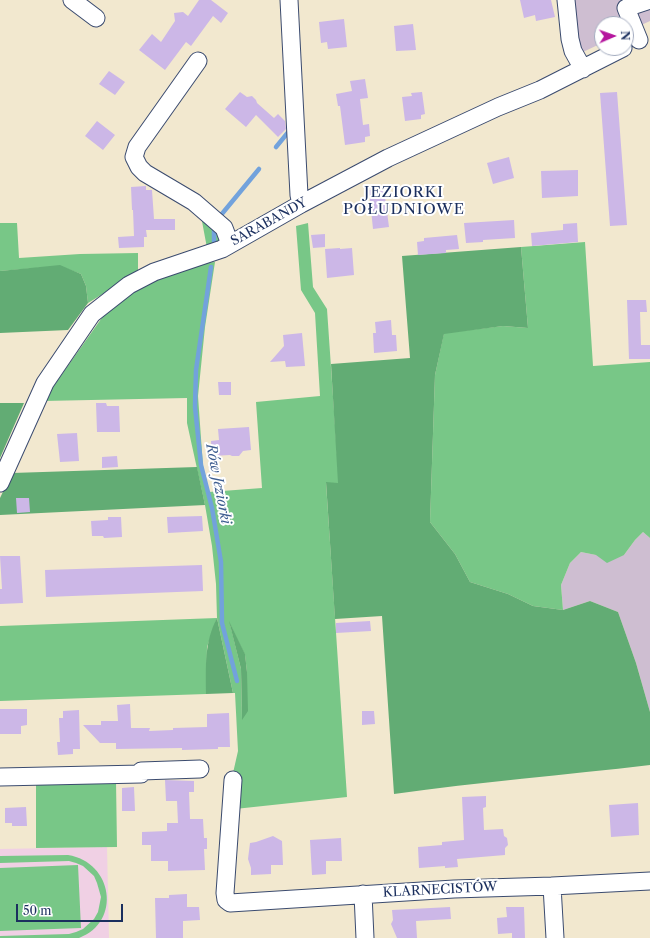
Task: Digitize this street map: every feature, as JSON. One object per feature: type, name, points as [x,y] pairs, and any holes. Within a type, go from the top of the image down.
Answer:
[{"type":"street","points":[[72,0],[96,18]]},
{"type":"street","points":[[289,0],[299,195],[301,204]]},
{"type":"street","points":[[566,0],[570,39],[573,51],[583,69]]},
{"type":"street","points":[[638,40],[626,8],[650,0]]},
{"type":"street","name":"SARABANDY","points":[[0,483],[45,383],[92,314],[129,285],[146,276],[191,259],[215,252],[388,158],[498,107],[540,90],[608,56]]},
{"type":"street","points":[[198,61],[137,147],[134,157],[136,164],[145,173],[194,202],[224,228],[230,244]]},
{"type":"street","points":[[0,777],[141,774],[141,771],[200,769]]},
{"type":"street","name":"KLARNECISTÓW","points":[[233,780],[225,893],[226,900],[230,903],[454,889],[650,881]]},
{"type":"street","points":[[552,886],[555,938]]},
{"type":"street","points":[[363,894],[365,938]]},
{"type":"shaded area","points":[[561,0],[650,0],[650,21],[634,28],[634,16],[594,16],[594,47],[583,52],[578,49]]},
{"type":"shaded area","points":[[643,532],[650,538],[650,712],[636,663],[618,612],[590,601],[563,610],[561,585],[570,563],[581,552],[596,555],[624,555]]},
{"type":"shaded area","points":[[107,847],[109,938],[0,938],[0,849]]},
{"type":"green space","points":[[201,216],[225,240],[207,248]]},
{"type":"green space","points":[[0,223],[17,223],[19,258],[80,254],[138,253],[138,272],[88,303],[86,286],[81,274],[60,266],[0,271]]},
{"type":"green space","points":[[308,223],[313,287],[327,309],[339,484],[326,483],[347,797],[235,809],[238,773],[233,773],[238,751],[235,693],[233,693],[217,618],[216,584],[212,546],[205,505],[187,423],[187,398],[43,401],[106,312],[125,297],[157,279],[204,263],[215,262],[205,327],[198,396],[203,466],[209,492],[262,488],[256,402],[320,396],[315,313],[301,290],[296,226]],"holes":[[[230,624],[245,655],[247,672],[242,719],[241,669]]]},
{"type":"green space","points":[[585,242],[593,366],[650,362],[650,538],[643,532],[624,555],[607,563],[596,555],[581,552],[570,563],[561,585],[563,610],[533,606],[508,594],[470,582],[455,554],[430,522],[435,375],[444,333],[503,326],[528,328],[521,247]]},
{"type":"green space","points":[[521,247],[528,328],[503,326],[444,334],[435,375],[430,522],[455,554],[470,582],[508,594],[533,606],[563,610],[590,601],[618,612],[636,663],[650,712],[650,765],[394,794],[382,616],[335,619],[326,482],[338,483],[331,364],[410,358],[402,256]]},
{"type":"green space","points":[[60,265],[81,274],[86,286],[88,303],[68,330],[0,333],[0,271]]},
{"type":"green space","points":[[0,403],[24,403],[0,458]]},
{"type":"green space","points":[[197,467],[205,505],[0,515],[0,498],[12,473]]},
{"type":"green space","points":[[217,618],[207,647],[206,694],[0,701],[0,626]]},
{"type":"green space","points":[[217,618],[233,693],[206,694],[206,664],[208,646]]},
{"type":"green space","points":[[229,621],[245,654],[248,711],[242,720],[241,669]]},
{"type":"green space","points":[[116,781],[117,847],[36,848],[36,783]]},
{"type":"green space","points":[[68,855],[83,860],[95,869],[103,880],[106,893],[106,907],[102,919],[93,930],[79,938],[0,938],[0,936],[69,934],[83,929],[94,919],[98,912],[101,897],[94,876],[83,866],[69,861],[0,863],[0,856]]},
{"type":"green space","points":[[78,865],[81,928],[0,931],[0,868]]},
{"type":"building","points":[[199,0],[211,0],[228,13],[221,23],[213,16],[191,46],[186,42],[165,70],[139,50],[152,34],[161,42],[175,21],[174,13],[183,12],[188,16]]},
{"type":"building","points":[[520,0],[551,0],[555,17],[536,21],[535,15],[524,18]]},
{"type":"building","points":[[344,19],[347,47],[328,49],[327,42],[321,43],[319,22]]},
{"type":"building","points":[[413,24],[416,50],[396,51],[394,26]]},
{"type":"building","points":[[109,71],[125,82],[115,95],[99,84]]},
{"type":"building","points":[[365,79],[368,98],[360,99],[363,125],[369,124],[370,136],[365,137],[365,142],[345,145],[340,106],[338,106],[336,94],[352,91],[350,81]]},
{"type":"building","points":[[240,92],[247,97],[252,96],[257,103],[274,118],[278,114],[285,121],[286,129],[278,137],[256,115],[246,127],[225,109]]},
{"type":"building","points":[[422,92],[425,114],[421,115],[421,119],[405,121],[402,97],[412,96],[411,93]]},
{"type":"building","points":[[617,92],[627,225],[610,226],[600,93]]},
{"type":"building","points":[[97,121],[115,135],[103,150],[85,136]]},
{"type":"building","points":[[509,157],[514,178],[493,184],[487,163]]},
{"type":"building","points":[[578,170],[578,196],[542,198],[541,171]]},
{"type":"building","points":[[146,186],[146,190],[152,190],[154,219],[175,219],[175,230],[146,230],[147,237],[144,237],[144,247],[119,248],[118,237],[134,236],[131,187]]},
{"type":"building","points":[[384,189],[389,227],[373,229],[369,190]]},
{"type":"building","points":[[514,220],[515,238],[483,240],[483,242],[466,243],[464,223]]},
{"type":"building","points":[[577,223],[578,242],[532,246],[531,233],[563,230],[563,224]]},
{"type":"building","points":[[325,234],[325,247],[313,248],[311,235]]},
{"type":"building","points":[[457,235],[459,249],[446,250],[446,253],[418,255],[417,242],[424,241],[424,238]]},
{"type":"building","points":[[352,248],[354,275],[327,278],[325,249]]},
{"type":"building","points":[[627,300],[646,300],[647,312],[640,312],[641,345],[650,345],[650,359],[629,359]]},
{"type":"building","points":[[391,320],[392,335],[396,335],[397,351],[374,353],[373,333],[376,333],[375,322]]},
{"type":"building","points":[[302,333],[305,366],[286,367],[285,361],[270,362],[284,346],[283,335]]},
{"type":"building","points":[[218,382],[231,382],[231,395],[219,395]]},
{"type":"building","points":[[96,403],[106,403],[107,406],[119,406],[120,432],[97,432]]},
{"type":"building","points":[[249,427],[251,450],[243,451],[239,456],[212,456],[211,441],[219,440],[218,429]]},
{"type":"building","points":[[77,433],[79,461],[60,462],[57,434]]},
{"type":"building","points":[[117,456],[118,467],[102,468],[102,457]]},
{"type":"building","points":[[16,498],[29,498],[30,512],[17,513]]},
{"type":"building","points":[[202,516],[203,531],[168,533],[167,517]]},
{"type":"building","points":[[108,517],[121,517],[122,537],[104,538],[103,536],[92,536],[91,521],[108,520]]},
{"type":"building","points":[[0,556],[20,556],[23,603],[0,604],[0,589],[2,589]]},
{"type":"building","points":[[202,565],[203,591],[46,597],[45,570]]},
{"type":"building","points":[[370,621],[371,631],[336,633],[336,623]]},
{"type":"building","points":[[130,704],[131,728],[150,728],[149,731],[173,730],[173,728],[207,727],[207,714],[229,713],[230,747],[218,747],[218,749],[182,750],[182,748],[116,749],[116,743],[100,743],[83,725],[101,725],[101,721],[118,721],[117,705]]},
{"type":"building","points":[[0,709],[27,709],[27,725],[21,726],[21,734],[0,734]]},
{"type":"building","points":[[79,710],[80,749],[73,749],[73,754],[58,755],[57,742],[60,742],[59,718],[63,718],[63,711]]},
{"type":"building","points":[[362,711],[374,711],[375,724],[362,725]]},
{"type":"building","points":[[165,780],[194,781],[194,792],[189,792],[190,819],[203,819],[204,838],[207,838],[207,849],[204,849],[205,870],[168,871],[168,861],[151,861],[151,845],[142,845],[142,832],[167,831],[167,823],[178,823],[177,801],[166,801]]},
{"type":"building","points":[[134,787],[135,811],[122,811],[122,788]]},
{"type":"building","points":[[486,796],[486,807],[483,808],[484,830],[503,829],[508,845],[505,848],[505,855],[457,859],[458,867],[445,868],[445,866],[419,868],[418,847],[442,845],[442,842],[464,840],[462,797]]},
{"type":"building","points":[[638,803],[639,835],[611,837],[609,805]]},
{"type":"building","points":[[26,807],[27,826],[12,826],[12,823],[5,823],[5,808]]},
{"type":"building","points":[[273,836],[282,841],[283,865],[271,865],[271,874],[251,875],[251,868],[248,859],[250,843]]},
{"type":"building","points":[[341,838],[342,861],[326,861],[326,874],[312,875],[310,840]]},
{"type":"building","points":[[187,894],[187,907],[199,907],[200,920],[183,921],[183,938],[156,938],[155,898],[169,898],[169,895]]},
{"type":"building","points":[[450,907],[451,919],[416,921],[417,938],[397,938],[391,924],[393,920],[392,910]]},
{"type":"building","points":[[506,907],[524,907],[525,938],[512,938],[512,933],[498,934],[497,918],[507,917]]},
{"type":"waterway","points":[[276,147],[290,130]]},
{"type":"waterway","name":"Rów Jeziorki","points":[[221,215],[259,169]]},
{"type":"waterway","name":"Rów Jeziorki","points":[[214,227],[214,241]]},
{"type":"waterway","name":"Rów Jeziorki","points":[[211,267],[196,370],[195,407],[201,465],[212,508],[221,562],[222,623],[237,681]]},
{"type":"district","name":"JEZIORKI POŁUDNIOWE","points":[[404,202]]}]
